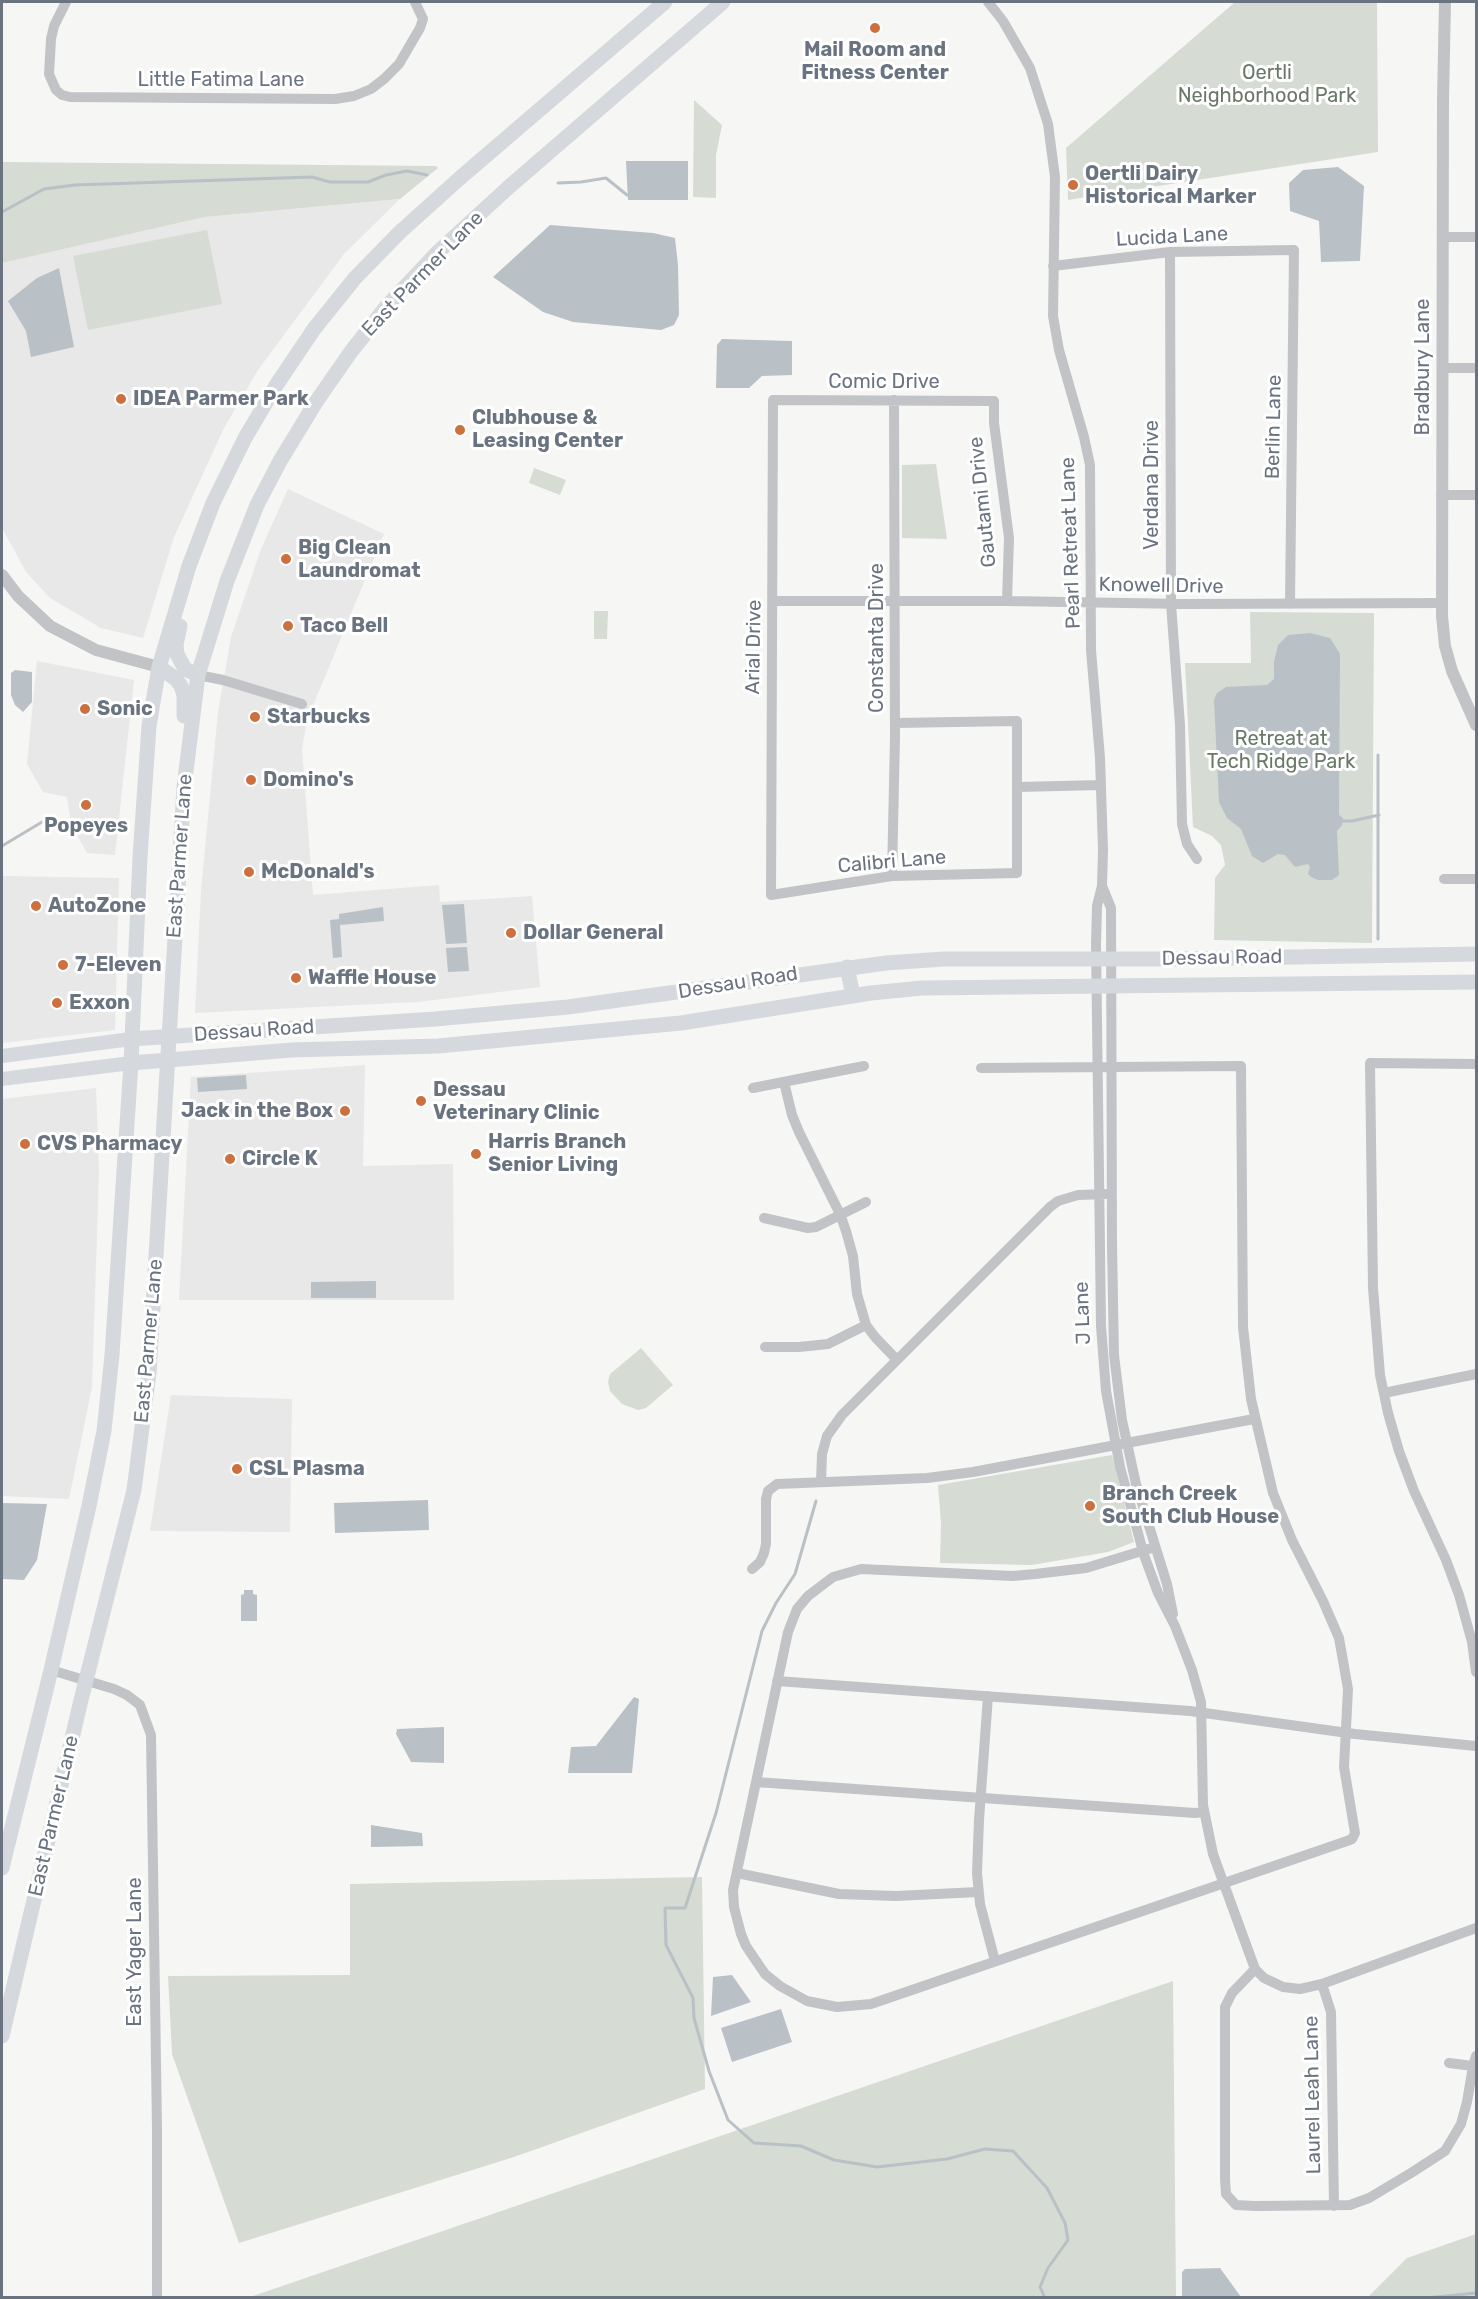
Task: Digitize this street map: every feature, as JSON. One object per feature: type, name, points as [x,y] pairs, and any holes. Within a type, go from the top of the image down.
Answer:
[{"type":"main road","name":"East Parmer Lane","points":[[2,1868],[51,1670],[104,1431],[112,1355],[131,1062],[130,1039],[149,726],[159,667],[192,559],[213,503],[245,438],[308,338],[355,278],[400,232],[460,178],[665,2]]},
{"type":"main road","name":"East Parmer Lane","points":[[2,2036],[86,1680],[134,1490],[149,1373],[183,797],[198,675],[227,581],[257,505],[280,461],[350,352],[387,306],[440,251],[510,186],[723,2]]},
{"type":"main road","points":[[192,559],[194,577],[176,644],[177,654],[185,669],[198,675]]},
{"type":"main road","points":[[159,667],[176,679],[184,695],[184,715],[176,776],[177,785],[183,797]]},
{"type":"main road","name":"Dessau Road","points":[[2,1056],[130,1039],[435,1019],[568,1007],[665,995],[847,967],[944,959],[1173,959],[1476,954]]},
{"type":"main road","points":[[847,967],[853,996]]},
{"type":"main road","name":"Dessau Road","points":[[2,1079],[169,1058],[292,1050],[438,1046],[681,1023],[853,996],[922,988],[1476,982]]},
{"type":"main road","points":[[435,1019],[438,1046]]},
{"type":"street","name":"Little Fatima Lane","points":[[66,2],[54,26],[49,74],[56,90],[62,95],[70,97],[335,99],[354,96],[370,88],[384,79],[399,64],[423,19],[416,2]]},
{"type":"street","name":"Pearl Retreat Lane","points":[[988,2],[1004,21],[1030,68],[1048,123],[1055,177],[1053,298],[1056,332],[1090,465],[1090,603],[1101,785],[1102,886],[1111,908],[1104,958],[1104,987]]},
{"type":"street","name":"Bradbury Lane","points":[[1445,2],[1441,603],[1445,646],[1452,670],[1476,725]]},
{"type":"street","points":[[1442,237],[1476,237]]},
{"type":"street","name":"Lucida Lane","points":[[1053,266],[1170,252],[1294,250]]},
{"type":"street","name":"Berlin Lane","points":[[1290,604],[1294,250]]},
{"type":"street","name":"Verdana Drive","points":[[1170,252],[1171,604],[1180,725],[1182,824],[1187,844],[1197,859]]},
{"type":"street","points":[[1443,368],[1476,368]]},
{"type":"street","name":"Comic Drive","points":[[774,400],[994,401]]},
{"type":"street","name":"Arial Drive","points":[[771,895],[774,400]]},
{"type":"street","name":"Constanta Drive","points":[[892,876],[895,723],[894,400]]},
{"type":"street","name":"Gautami Drive","points":[[994,401],[994,423],[1009,538],[1007,601]]},
{"type":"street","points":[[1441,495],[1476,495]]},
{"type":"street","points":[[2,575],[18,596],[50,626],[96,650],[159,667]]},
{"type":"street","name":"Knowell Drive","points":[[773,601],[1171,604],[1441,603]]},
{"type":"street","points":[[198,675],[223,680],[302,704]]},
{"type":"street","points":[[895,723],[1017,721],[1018,787],[1101,785]]},
{"type":"street","name":"Calibri Lane","points":[[771,895],[892,876],[1017,873],[1018,787]]},
{"type":"street","points":[[1444,879],[1476,879]]},
{"type":"street","name":"J Lane","points":[[1104,987],[1112,1067],[1114,1355],[1127,1443],[1136,1484],[1167,1584],[1175,1626]]},
{"type":"street","name":"J Lane","points":[[1104,987],[1097,1067],[1103,1362],[1115,1446],[1143,1551],[1158,1593],[1175,1626],[1201,1702],[1204,1812],[1222,1884],[1255,1969]]},
{"type":"street","points":[[1476,1064],[1370,1063],[1373,1288],[1384,1393],[1406,1471],[1452,1576],[1472,1642],[1476,1672]]},
{"type":"street","points":[[753,1088],[864,1066]]},
{"type":"street","points":[[981,1068],[1241,1066],[1243,1327],[1254,1419],[1279,1509],[1339,1638],[1348,1689],[1344,1767],[1355,1826],[1352,1839],[871,2004],[837,2007],[807,2001],[780,1986],[765,1974],[746,1946],[734,1908],[733,1890],[788,1632],[797,1609],[820,1585],[833,1576],[847,1572],[878,1569],[1013,1576],[1035,1575],[1086,1568],[1155,1547]]},
{"type":"street","points":[[784,1082],[799,1132],[840,1214],[853,1256],[857,1294],[867,1324],[875,1337],[897,1360]]},
{"type":"street","points":[[821,1482],[822,1454],[827,1436],[842,1415],[1050,1206],[1068,1197],[1112,1194]]},
{"type":"street","points":[[764,1218],[808,1228],[816,1227],[866,1202]]},
{"type":"street","points":[[765,1347],[828,1344],[867,1324]]},
{"type":"street","points":[[1384,1393],[1476,1374]]},
{"type":"street","points":[[752,1569],[760,1562],[766,1544],[768,1491],[777,1484],[927,1478],[973,1472],[1254,1419]]},
{"type":"street","name":"East Yager Lane","points":[[51,1670],[114,1689],[140,1705],[151,1735],[157,2127],[157,2298]]},
{"type":"street","points":[[777,1681],[1202,1713],[1346,1733],[1476,1746]]},
{"type":"street","points":[[988,1696],[977,1854],[978,1892],[985,1929],[995,1961]]},
{"type":"street","points":[[756,1782],[1204,1812]]},
{"type":"street","points":[[736,1873],[839,1894],[896,1896],[978,1892]]},
{"type":"street","points":[[1449,2063],[1474,2061],[1461,2124],[1445,2151],[1369,2198],[1350,2205],[1334,2206],[1236,2205],[1226,2194],[1225,2007],[1233,1993],[1255,1969],[1264,1978],[1283,1987],[1300,1989],[1322,1984],[1476,1928]]},
{"type":"street","name":"Laurel Leah Lane","points":[[1322,1984],[1331,2012],[1334,2206]]},
{"type":"shaded area","points":[[626,161],[688,161],[688,200],[628,200]]},
{"type":"shaded area","points":[[1338,167],[1364,186],[1360,261],[1321,262],[1319,221],[1290,211],[1289,183],[1303,170]]},
{"type":"shaded area","name":"IDEA Parmer Park","points":[[400,199],[344,254],[258,370],[224,428],[174,537],[143,638],[101,628],[50,598],[26,572],[2,528],[2,263],[205,217]]},
{"type":"shaded area","points":[[550,225],[653,233],[675,238],[679,315],[674,325],[661,330],[573,322],[543,312],[493,277]]},
{"type":"shaded area","points":[[59,268],[74,347],[31,357],[26,331],[8,301],[37,278]]},
{"type":"shaded area","points":[[722,339],[792,341],[792,375],[762,376],[749,388],[716,388],[717,345]]},
{"type":"shaded area","points":[[288,489],[384,534],[307,720],[302,749],[313,895],[439,885],[440,902],[532,896],[540,987],[418,1002],[195,1013],[201,891],[218,712],[231,637],[261,549]]},
{"type":"shaded area","points":[[1310,633],[1330,638],[1340,654],[1339,815],[1343,818],[1342,825],[1337,831],[1339,875],[1332,880],[1318,880],[1311,877],[1308,874],[1310,867],[1308,864],[1295,867],[1285,855],[1278,854],[1263,863],[1252,856],[1241,829],[1227,818],[1219,802],[1214,700],[1217,693],[1226,687],[1267,685],[1274,679],[1274,662],[1278,645],[1288,635]]},
{"type":"shaded area","points":[[37,661],[134,680],[115,855],[87,853],[71,824],[67,797],[43,792],[27,764]]},
{"type":"shaded area","points":[[15,670],[32,672],[32,702],[23,712],[15,705],[11,695],[11,673]]},
{"type":"shaded area","points":[[2,876],[119,878],[115,1030],[2,1043]]},
{"type":"shaded area","points":[[464,904],[467,943],[446,944],[442,905]]},
{"type":"shaded area","points":[[383,907],[384,921],[340,925],[342,957],[333,958],[330,920],[339,919],[339,914]]},
{"type":"shaded area","points":[[467,947],[469,971],[448,972],[446,948]]},
{"type":"shaded area","points":[[365,1065],[363,1166],[453,1164],[454,1300],[179,1300],[191,1077]]},
{"type":"shaded area","points":[[246,1075],[247,1089],[198,1092],[197,1078]]},
{"type":"shaded area","points":[[96,1088],[99,1171],[92,1387],[69,1499],[2,1496],[2,1099]]},
{"type":"shaded area","points":[[376,1281],[376,1298],[311,1298],[311,1282]]},
{"type":"shaded area","points":[[171,1395],[292,1399],[290,1532],[150,1531]]},
{"type":"shaded area","points":[[428,1500],[429,1530],[335,1533],[334,1503]]},
{"type":"shaded area","points":[[2,1503],[47,1504],[37,1560],[24,1580],[2,1579]]},
{"type":"shaded area","points":[[244,1590],[253,1590],[253,1594],[257,1595],[257,1621],[241,1621],[241,1595],[244,1594]]},
{"type":"shaded area","points":[[634,1697],[639,1699],[632,1773],[568,1773],[571,1747],[596,1746]]},
{"type":"shaded area","points":[[444,1727],[444,1763],[411,1762],[396,1734],[397,1729]]},
{"type":"shaded area","points":[[371,1825],[422,1833],[423,1846],[371,1847]]},
{"type":"shaded area","points":[[732,1975],[751,2002],[711,2016],[713,1977]]},
{"type":"shaded area","points":[[781,2009],[792,2042],[732,2062],[721,2028]]},
{"type":"shaded area","points":[[1220,2268],[1241,2297],[1182,2297],[1182,2272],[1185,2269]]},
{"type":"green space","name":"Oertli Neighborhood Park","points":[[1235,2],[1377,2],[1378,152],[1068,200],[1066,148]]},
{"type":"green space","points":[[694,100],[722,125],[716,155],[716,198],[693,197]]},
{"type":"green space","points":[[2,162],[436,166],[438,168],[400,199],[205,217],[2,263]]},
{"type":"green space","points":[[207,230],[222,304],[88,330],[73,256]]},
{"type":"green space","points":[[936,464],[947,539],[902,538],[902,465]]},
{"type":"green space","points":[[534,468],[566,480],[560,495],[529,483]]},
{"type":"green space","points":[[594,611],[608,611],[607,639],[594,639]]},
{"type":"green space","name":"Retreat at Tech Ridge Park","points":[[1250,612],[1374,613],[1372,943],[1214,940],[1215,878],[1225,865],[1221,845],[1212,836],[1193,827],[1185,663],[1251,663]]},
{"type":"green space","points":[[641,1348],[673,1385],[646,1408],[638,1410],[622,1404],[610,1391],[608,1382],[610,1374]]},
{"type":"green space","points":[[1112,1455],[1134,1542],[1108,1552],[1032,1565],[940,1563],[941,1523],[938,1485]]},
{"type":"green space","points":[[702,1877],[705,2089],[514,2157],[239,2243],[172,2054],[168,1976],[350,1975],[350,1884]]},
{"type":"green space","points":[[1173,1981],[1176,2297],[250,2297]]},
{"type":"green space","points":[[1476,2234],[1476,2297],[1368,2297],[1407,2258]]},
{"type":"waterway","points":[[2,212],[44,189],[75,185],[312,177],[330,182],[368,182],[386,175],[407,171],[427,175]]},
{"type":"waterway","points":[[558,183],[606,178],[627,195]]},
{"type":"waterway","points":[[1378,755],[1378,939]]},
{"type":"waterway","points":[[1340,821],[1352,821],[1379,815]]},
{"type":"waterway","points":[[2,846],[47,819]]},
{"type":"waterway","points":[[816,1501],[795,1574],[776,1603],[762,1631],[716,1813],[685,1908],[665,1908],[666,1945],[693,1998],[694,2018],[709,2071],[728,2120],[754,2143],[801,2146],[834,2160],[877,2167],[947,2159],[985,2149],[1013,2151],[1047,2188],[1065,2223],[1068,2240],[1048,2268],[1040,2287],[1045,2298]]},
{"type":"waterway","points":[[1426,2298],[1476,2293]]},
{"type":"place","name":"Mail Room and Fitness Center","points":[[875,28]]},
{"type":"place","name":"Oertli Dairy Historical Marker","points":[[1073,185]]},
{"type":"place","name":"IDEA Parmer Park","points":[[121,399]]},
{"type":"place","name":"Clubhouse & Leasing Center","points":[[460,430]]},
{"type":"place","name":"Big Clean Laundromat","points":[[286,559]]},
{"type":"place","name":"Taco Bell","points":[[288,626]]},
{"type":"place","name":"Sonic","points":[[85,709]]},
{"type":"place","name":"Starbucks","points":[[255,717]]},
{"type":"place","name":"Domino's","points":[[251,780]]},
{"type":"place","name":"Popeyes","points":[[86,805]]},
{"type":"place","name":"McDonald's","points":[[249,872]]},
{"type":"place","name":"AutoZone","points":[[36,906]]},
{"type":"place","name":"Dollar General","points":[[511,933]]},
{"type":"place","name":"7-Eleven","points":[[63,965]]},
{"type":"place","name":"Waffle House","points":[[296,978]]},
{"type":"place","name":"Exxon","points":[[57,1003]]},
{"type":"place","name":"Dessau Veterinary Clinic","points":[[421,1101]]},
{"type":"place","name":"Jack in the Box","points":[[345,1111]]},
{"type":"place","name":"CVS Pharmacy","points":[[25,1144]]},
{"type":"place","name":"Harris Branch Senior Living","points":[[476,1154]]},
{"type":"place","name":"Circle K","points":[[230,1159]]},
{"type":"place","name":"CSL Plasma","points":[[237,1469]]},
{"type":"place","name":"Branch Creek South Club House","points":[[1090,1506]]}]
